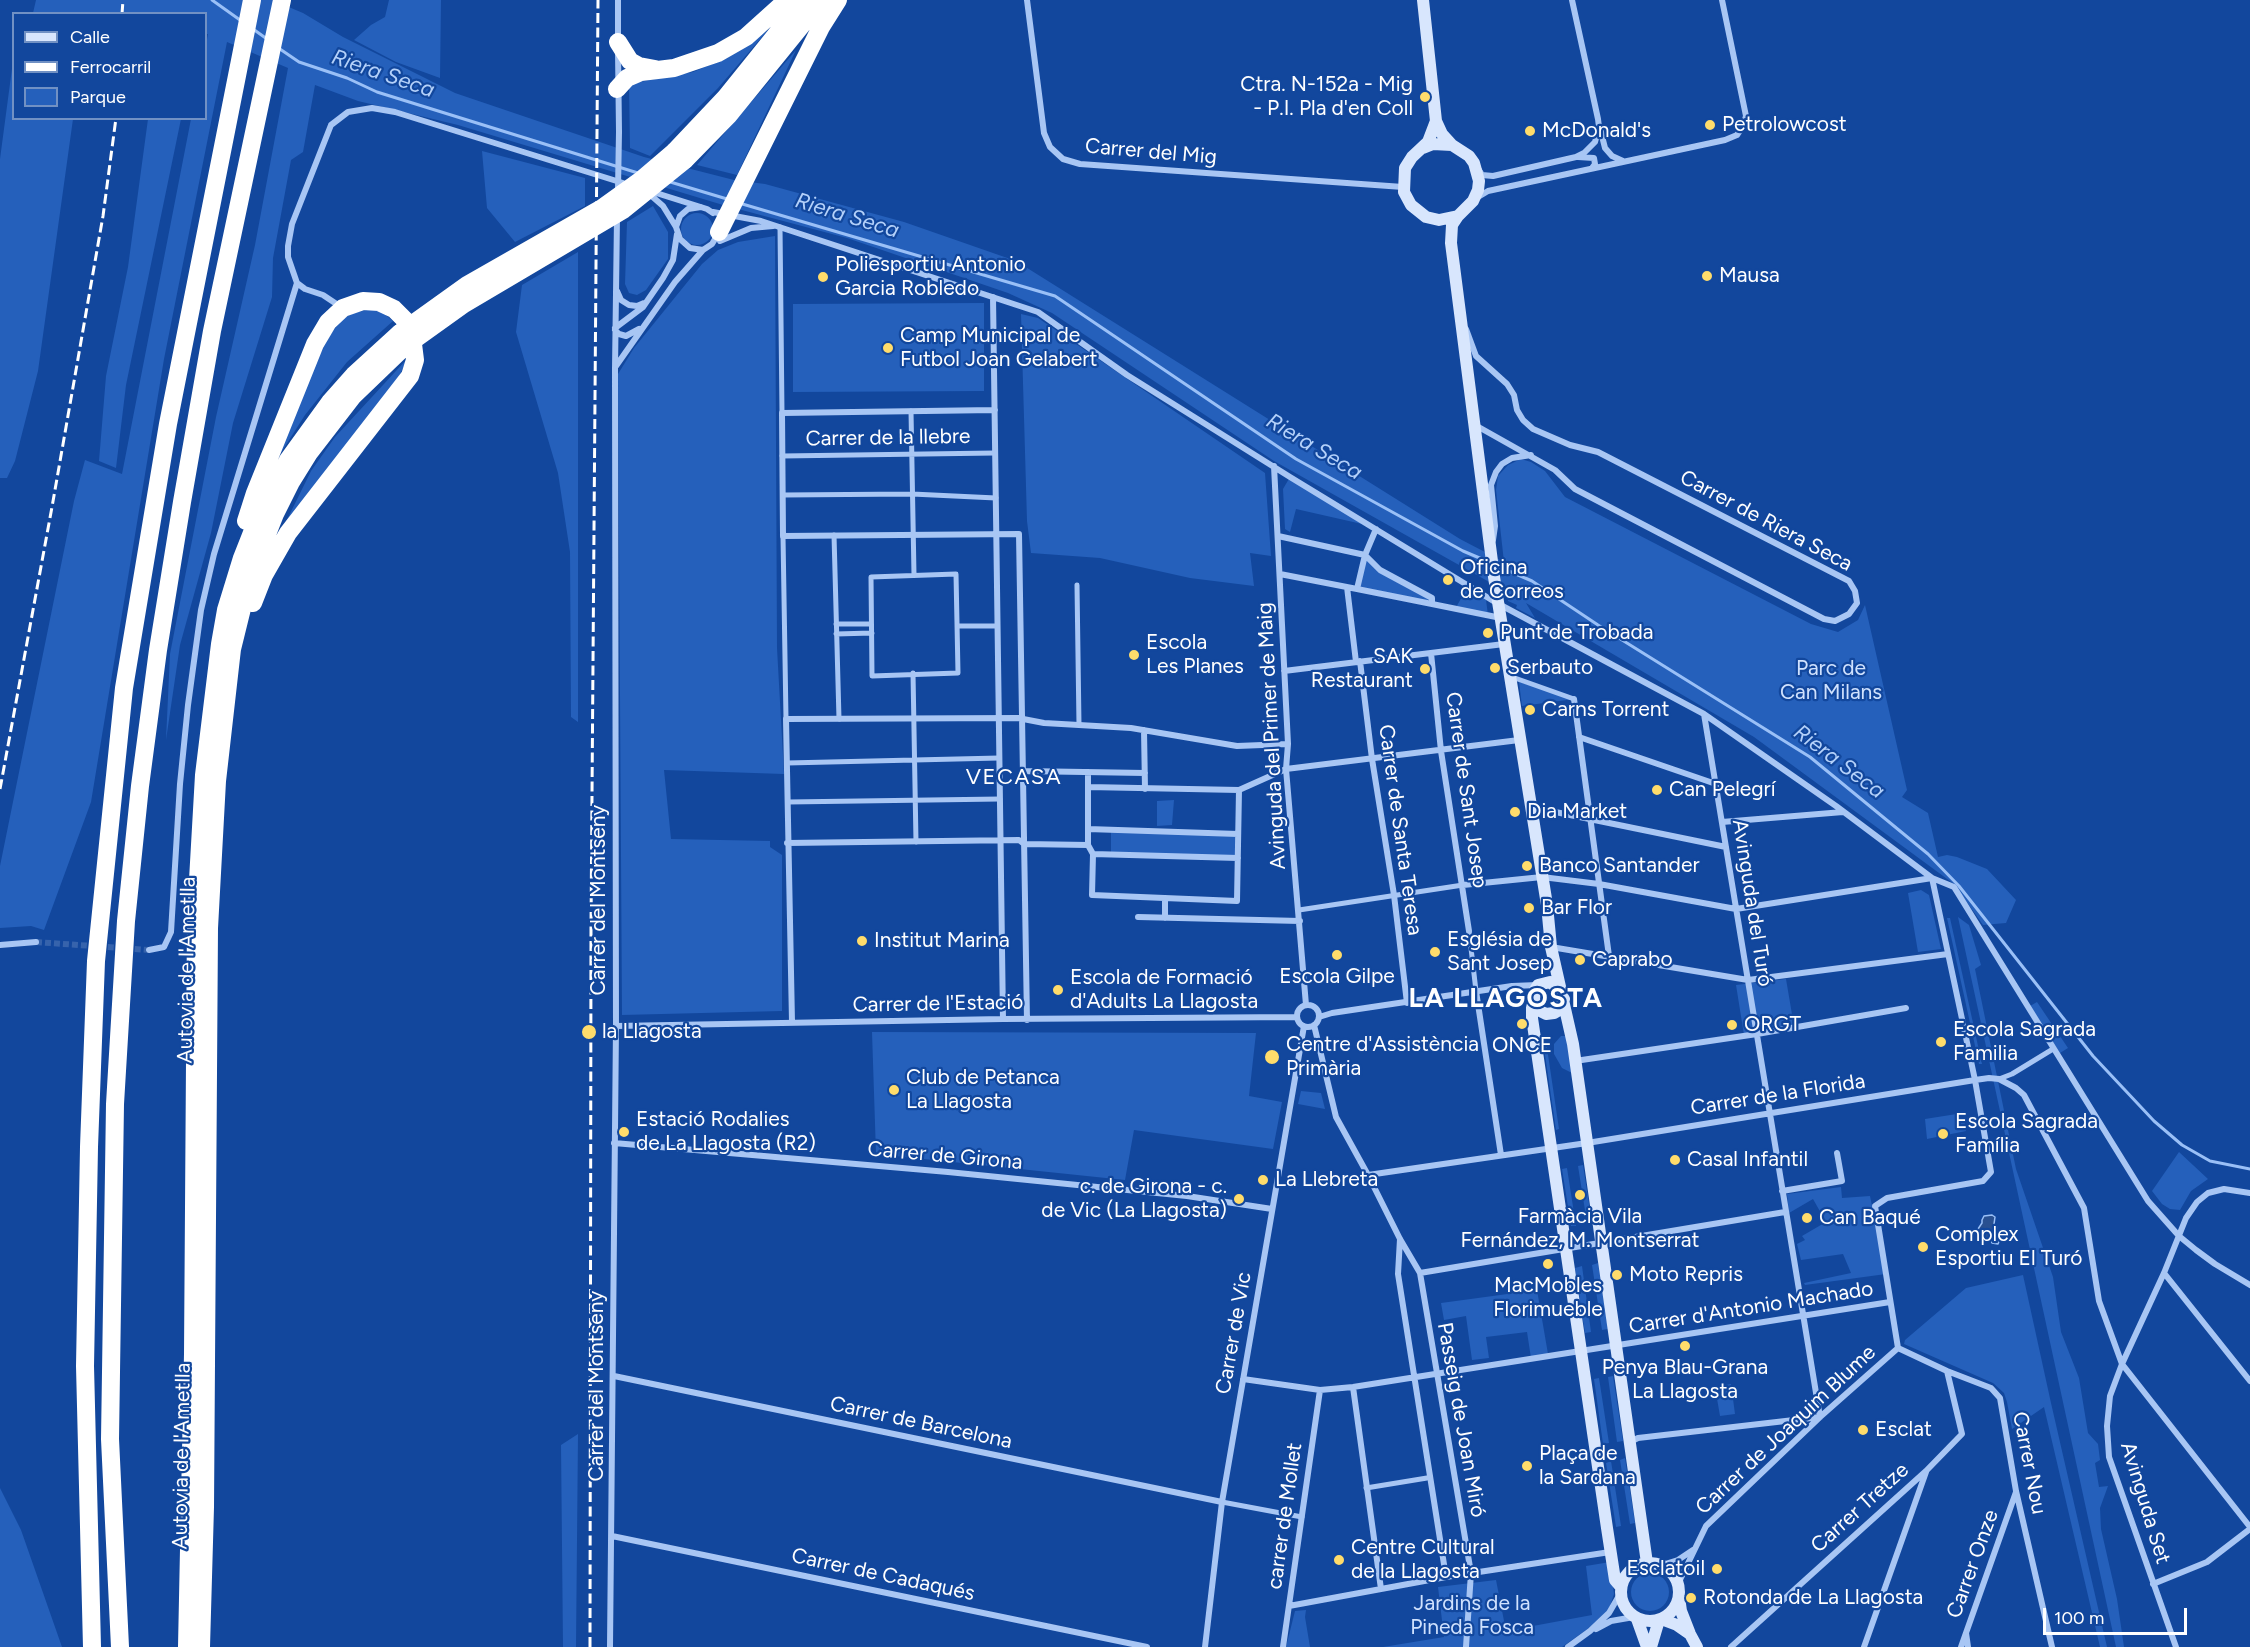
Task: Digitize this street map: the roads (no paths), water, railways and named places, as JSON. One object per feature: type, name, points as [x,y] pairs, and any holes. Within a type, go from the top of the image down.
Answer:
[{"type":"highway","points":[[92,1647],[85,1366],[89,1147],[96,961],[124,688],[168,424],[252,0]]},
{"type":"highway","points":[[120,1647],[110,1439],[111,1277],[115,1104],[126,921],[141,775],[182,502],[212,331],[282,0]]},
{"type":"highway","points":[[617,89],[633,74],[691,64],[718,53],[746,36],[788,0]]},
{"type":"highway","points":[[680,155],[804,0]]},
{"type":"highway","points":[[226,610],[255,525],[288,460],[308,430],[354,375],[402,340],[623,210],[680,155],[728,116],[822,0]]},
{"type":"highway","points":[[715,238],[723,211],[744,180],[821,27],[838,0]]},
{"type":"highway","points":[[618,42],[625,55],[634,64],[659,70]]},
{"type":"highway","points":[[187,1647],[193,1354],[196,915],[209,719],[239,542],[255,493],[315,344],[328,322],[343,308],[372,300],[394,309],[406,321],[415,352],[413,368],[404,386],[307,507],[276,553],[256,594],[226,696]]},
{"type":"highway","name":"Autovia de l'Ametlla","points":[[201,1647],[209,928],[216,792],[232,649],[249,580],[275,514],[297,472],[353,396],[402,340]]},
{"type":"highway","points":[[203,1576],[209,1647]]},
{"type":"main road","points":[[1423,0],[1436,122],[1442,134],[1452,145],[1469,156],[1474,163],[1479,181],[1473,201],[1452,225],[1450,243],[1491,549],[1542,877],[1551,950],[1552,962],[1542,983],[1535,990],[1532,1018],[1615,1580],[1621,1591],[1624,1606],[1636,1618],[1649,1647]]},
{"type":"main road","points":[[1436,122],[1432,135],[1405,168],[1403,187],[1411,206],[1421,214],[1433,219],[1458,216]]},
{"type":"main road","points":[[1423,148],[1433,144],[1452,145]]},
{"type":"main road","points":[[1433,219],[1450,243]]},
{"type":"main road","points":[[1551,950],[1563,996],[1575,1062],[1647,1563]]},
{"type":"main road","points":[[1534,1000],[1540,1011],[1546,1014],[1554,1013],[1562,1006],[1563,996],[1554,983],[1542,983]]},
{"type":"main road","points":[[1621,1591],[1630,1571],[1647,1563],[1662,1565],[1672,1573],[1679,1590],[1681,1611],[1697,1647]]},
{"type":"main road","points":[[1649,1647],[1660,1620],[1674,1610],[1679,1590]]},
{"type":"main road","points":[[1636,1618],[1648,1622],[1660,1620],[1677,1625],[1690,1634]]},
{"type":"street","name":"Carrer del Montseny","points":[[610,1647],[616,1026],[615,329],[619,132],[618,0]]},
{"type":"street","name":"Carrer del Mig","points":[[1027,0],[1044,133],[1050,147],[1063,159],[1080,164],[1403,187]]},
{"type":"street","points":[[1572,0],[1605,148],[1611,156],[1627,161]]},
{"type":"street","points":[[1473,201],[1488,190],[1725,140],[1741,131],[1746,116],[1722,0]]},
{"type":"street","points":[[343,308],[323,295],[305,289],[297,283],[288,257],[292,224],[331,125],[348,112],[359,108],[372,108],[395,112],[701,207],[751,218],[1038,312],[1127,375],[1499,604],[1704,714],[1932,878],[1954,887],[2148,1201],[2179,1236],[2215,1264],[2250,1285]]},
{"type":"street","points":[[1474,163],[1482,175],[1488,176],[1576,157],[1584,153],[1595,142],[1599,128],[1598,118]]},
{"type":"street","points":[[1576,157],[1594,158],[1595,164],[1592,168]]},
{"type":"street","points":[[644,190],[663,206],[684,245],[703,249]]},
{"type":"street","points":[[644,325],[626,336],[619,334],[615,329],[623,320],[639,310],[670,268],[675,251],[677,221],[684,212],[701,207]]},
{"type":"street","points":[[615,369],[620,358],[675,282],[715,238],[742,231],[779,227]]},
{"type":"street","points":[[779,227],[792,1022]]},
{"type":"street","points":[[149,950],[164,947],[171,932],[180,784],[201,610],[214,554],[297,283]]},
{"type":"street","points":[[616,289],[621,300],[629,305],[637,306],[647,301]]},
{"type":"street","points":[[993,297],[1003,1019]]},
{"type":"street","name":"Carrer de Riera Seca","points":[[1460,311],[1476,356],[1508,384],[1514,395],[1517,410],[1523,420],[1533,429],[1570,445],[1598,452],[1850,581],[1857,603],[1849,614],[1835,621],[1824,618],[1575,489],[1555,470],[1475,425]]},
{"type":"street","points":[[782,413],[994,410]]},
{"type":"street","points":[[911,411],[914,575]]},
{"type":"street","name":"Carrer de la llebre","points":[[782,456],[995,453]]},
{"type":"street","points":[[1491,549],[1495,526],[1491,485],[1496,471],[1512,458],[1531,455]]},
{"type":"street","name":"Avinguda del Primer de Maig","points":[[1274,466],[1288,744],[1286,769],[1306,1005]]},
{"type":"street","points":[[783,495],[912,494],[996,498]]},
{"type":"street","points":[[1357,589],[1365,555],[1376,529]]},
{"type":"street","points":[[783,536],[1019,534],[1027,1020]]},
{"type":"street","points":[[834,535],[838,719]]},
{"type":"street","points":[[1278,536],[1365,555],[1380,570],[1432,598],[1432,604]]},
{"type":"street","points":[[956,574],[958,674],[913,673],[872,676],[872,624],[871,577],[956,574]]},
{"type":"street","points":[[1280,574],[1501,618]]},
{"type":"street","points":[[1077,585],[1079,725]]},
{"type":"street","name":"Carrer de Santa Teresa","points":[[1347,587],[1394,896],[1407,1002]]},
{"type":"street","points":[[836,624],[872,624]]},
{"type":"street","points":[[957,626],[997,626]]},
{"type":"street","points":[[836,634],[872,633]]},
{"type":"street","points":[[1284,671],[1505,644]]},
{"type":"street","name":"Carrer de Sant Josep","points":[[1431,653],[1441,751],[1469,931]]},
{"type":"street","points":[[913,673],[916,842]]},
{"type":"street","points":[[1510,677],[1574,699],[1610,956]]},
{"type":"street","name":"Avinguda del Turó","points":[[1704,714],[1820,1417]]},
{"type":"street","points":[[786,719],[999,717],[1044,723],[1144,730],[1237,746],[1288,744]]},
{"type":"street","points":[[1144,730],[1145,789]]},
{"type":"street","points":[[1579,737],[1716,784]]},
{"type":"street","points":[[1088,787],[1239,790],[1286,769],[1520,740]]},
{"type":"street","points":[[787,763],[999,758]]},
{"type":"street","points":[[1023,771],[1145,773]]},
{"type":"street","points":[[1088,772],[1088,845],[1093,854],[1092,895],[1237,901],[1239,790]]},
{"type":"street","points":[[788,802],[1000,799]]},
{"type":"street","points":[[1531,807],[1726,847]]},
{"type":"street","points":[[1722,822],[1843,812]]},
{"type":"street","points":[[1088,829],[1238,834]]},
{"type":"street","points":[[788,843],[1019,840],[1024,844],[1088,845]]},
{"type":"street","points":[[1093,854],[1238,858]]},
{"type":"street","points":[[1299,910],[1463,885],[1542,877],[1599,884],[1736,909],[1932,878]]},
{"type":"street","points":[[1932,878],[1975,1080]]},
{"type":"street","points":[[1165,918],[1166,898]]},
{"type":"street","points":[[1138,917],[1300,921]]},
{"type":"street","points":[[1469,931],[1501,1155]]},
{"type":"street","points":[[0,945],[36,942]]},
{"type":"street","points":[[1551,950],[1610,956],[1748,980],[1948,954]]},
{"type":"street","points":[[1319,1017],[1316,1008],[1306,1005],[1299,1009],[1297,1017],[1304,1026],[1314,1025],[1319,1017],[1332,1012],[1542,983]]},
{"type":"street","points":[[1575,1062],[1906,1008]]},
{"type":"street","name":"Carrer de l'Estació","points":[[616,1026],[1003,1019],[1297,1017]]},
{"type":"street","name":"Passeig de Joan Miró","points":[[1314,1025],[1336,1118],[1420,1273],[1471,1573],[1466,1647]]},
{"type":"street","name":"Carrer de Vic","points":[[1205,1647],[1222,1502],[1304,1026]]},
{"type":"street","points":[[1999,1079],[2012,1074],[2053,1049]]},
{"type":"street","points":[[1999,1079],[2024,1095],[2084,1208],[2099,1301],[2122,1364],[2250,1528],[2207,1562],[2153,1584]]},
{"type":"street","name":"Carrer de la Florida","points":[[1368,1176],[1975,1080],[1999,1079]]},
{"type":"street","name":"Carrer de Joaquim Blume","points":[[1679,1590],[1694,1550],[1708,1523],[1820,1417],[1898,1348],[1875,1206],[1887,1198],[1983,1181],[1991,1173],[1975,1080]]},
{"type":"street","name":"Carrer de Girona","points":[[614,1143],[972,1174],[1187,1196],[1272,1209]]},
{"type":"street","points":[[1782,1191],[1842,1182],[1837,1153]]},
{"type":"street","name":"Avinguda Set","points":[[2176,1647],[2109,1457],[2107,1426],[2110,1396],[2186,1218],[2197,1202],[2208,1193],[2224,1189],[2250,1193]]},
{"type":"street","points":[[1420,1273],[1785,1212]]},
{"type":"street","name":"Passeig de Joan Miró","points":[[1400,1239],[1398,1274],[1446,1577]]},
{"type":"street","points":[[2164,1274],[2250,1381]]},
{"type":"street","name":"Carrer d'Antonio Machado","points":[[1243,1379],[1320,1390],[1353,1387],[1890,1302]]},
{"type":"street","name":"Carrer Nou","points":[[1898,1348],[1991,1388],[2000,1398],[2016,1491],[2052,1647]]},
{"type":"street","name":"Carrer Tretze","points":[[1731,1647],[1926,1471],[1962,1434],[1947,1371]]},
{"type":"street","name":"Carrer de Barcelona","points":[[614,1377],[1222,1502]]},
{"type":"street","points":[[1353,1387],[1381,1589]]},
{"type":"street","name":"carrer de Mollet","points":[[1282,1647],[1320,1390]]},
{"type":"street","points":[[1630,1442],[1638,1438],[1820,1417]]},
{"type":"street","points":[[1864,1647],[1926,1471]]},
{"type":"street","points":[[1366,1488],[1427,1478]]},
{"type":"street","name":"Carrer Onze","points":[[1960,1647],[2016,1491]]},
{"type":"street","points":[[1222,1502],[1302,1517]]},
{"type":"street","name":"Carrer de Cadaqués","points":[[612,1536],[1148,1647]]},
{"type":"street","points":[[1662,1565],[1678,1560],[1694,1550]]},
{"type":"street","points":[[1289,1606],[1446,1577],[1610,1552]]},
{"type":"street","points":[[1568,1647],[1609,1613],[1621,1591]]},
{"type":"street","points":[[1590,1631],[1611,1621],[1636,1618]]},
{"type":"street","points":[[1966,1631],[1968,1647]]},
{"type":"waterway","name":"Riera Seca","points":[[212,0],[240,20]]},
{"type":"waterway","name":"Riera Seca","points":[[253,29],[267,39]]},
{"type":"waterway","name":"Riera Seca","points":[[277,47],[299,62],[347,78],[377,92],[638,173]]},
{"type":"waterway","name":"Riera Seca","points":[[667,181],[727,199]]},
{"type":"waterway","name":"Riera Seca","points":[[739,203],[1055,296],[1296,459],[1463,551],[1489,562]]},
{"type":"waterway","name":"Riera Seca","points":[[1495,565],[1532,581],[1598,625],[1810,757],[1928,854],[1959,886],[2093,1056],[2154,1121],[2182,1145],[2210,1161],[2250,1169]]},
{"type":"tunnel","points":[[36,942],[149,950]]},
{"type":"railway","points":[[122,12],[123,0]]},
{"type":"railway","points":[[590,1647],[591,927],[598,0]]},
{"type":"railway","points":[[0,789],[103,216],[116,120]]},
{"type":"place","name":"Ctra. N-152a - Mig - P.I. Pla d'en Coll","points":[[1425,97]]},
{"type":"place","name":"Petrolowcost","points":[[1710,125]]},
{"type":"place","name":"McDonald's","points":[[1530,131]]},
{"type":"place","name":"Mausa","points":[[1707,276]]},
{"type":"place","name":"Poliesportiu Antonio Garcia Robledo","points":[[823,277]]},
{"type":"place","name":"Camp Municipal de Futbol Joan Gelabert","points":[[888,348]]},
{"type":"place","name":"Oficina de Correos","points":[[1448,580]]},
{"type":"place","name":"Punt de Trobada","points":[[1488,633]]},
{"type":"place","name":"Escola Les Planes","points":[[1134,655]]},
{"type":"place","name":"Serbauto","points":[[1495,668]]},
{"type":"place","name":"SAK Restaurant","points":[[1425,669]]},
{"type":"place","name":"Carns Torrent","points":[[1530,710]]},
{"type":"place","name":"Can Pelegrí","points":[[1657,790]]},
{"type":"place","name":"Dia Market","points":[[1515,812]]},
{"type":"place","name":"Banco Santander","points":[[1527,866]]},
{"type":"place","name":"Bar Flor","points":[[1529,908]]},
{"type":"place","name":"Institut Marina","points":[[862,941]]},
{"type":"place","name":"Església de Sant Josep","points":[[1435,952]]},
{"type":"place","name":"Escola Gilpe","points":[[1337,955]]},
{"type":"place","name":"Caprabo","points":[[1580,960]]},
{"type":"place","name":"Escola de Formació d'Adults La Llagosta","points":[[1058,990]]},
{"type":"place","name":"ONCE","points":[[1522,1024]]},
{"type":"place","name":"ORGT","points":[[1732,1025]]},
{"type":"place","name":"la Llagosta","points":[[589,1032]]},
{"type":"place","name":"Escola Sagrada Familia","points":[[1941,1042]]},
{"type":"place","name":"Centre d'Assistència Primària","points":[[1272,1057]]},
{"type":"place","name":"Club de Petanca La Llagosta","points":[[894,1090]]},
{"type":"place","name":"Estació Rodalies de La Llagosta (R2)","points":[[624,1132]]},
{"type":"place","name":"Escola Sagrada Família","points":[[1943,1134]]},
{"type":"place","name":"Casal Infantil","points":[[1675,1160]]},
{"type":"place","name":"La Llebreta","points":[[1263,1180]]},
{"type":"place","name":"Farmàcia Vila Fernández, M. Montserrat","points":[[1580,1195]]},
{"type":"place","name":"c. de Girona - c. de Vic (La Llagosta)","points":[[1239,1199]]},
{"type":"place","name":"Can Baqué","points":[[1807,1218]]},
{"type":"place","name":"Complex Esportiu El Turó","points":[[1923,1247]]},
{"type":"place","name":"MacMobles Florimueble","points":[[1548,1264]]},
{"type":"place","name":"Moto Repris","points":[[1617,1275]]},
{"type":"place","name":"Penya Blau-Grana La Llagosta","points":[[1685,1346]]},
{"type":"place","name":"Esclat","points":[[1863,1430]]},
{"type":"place","name":"Plaça de la Sardana","points":[[1527,1466]]},
{"type":"place","name":"Centre Cultural de la Llagosta","points":[[1339,1560]]},
{"type":"place","name":"Esclatoil","points":[[1717,1569]]},
{"type":"place","name":"Rotonda de La Llagosta","points":[[1691,1598]]},
{"type":"district","name":"VECASA","points":[[1014,778]]},
{"type":"district","name":"LA LLAGOSTA","points":[[1506,999]]},
{"type":"park label","name":"Parc de Can Milans","points":[[1831,681]]},
{"type":"park label","name":"Jardins de la Pineda Fosca","points":[[1472,1616]]}]
